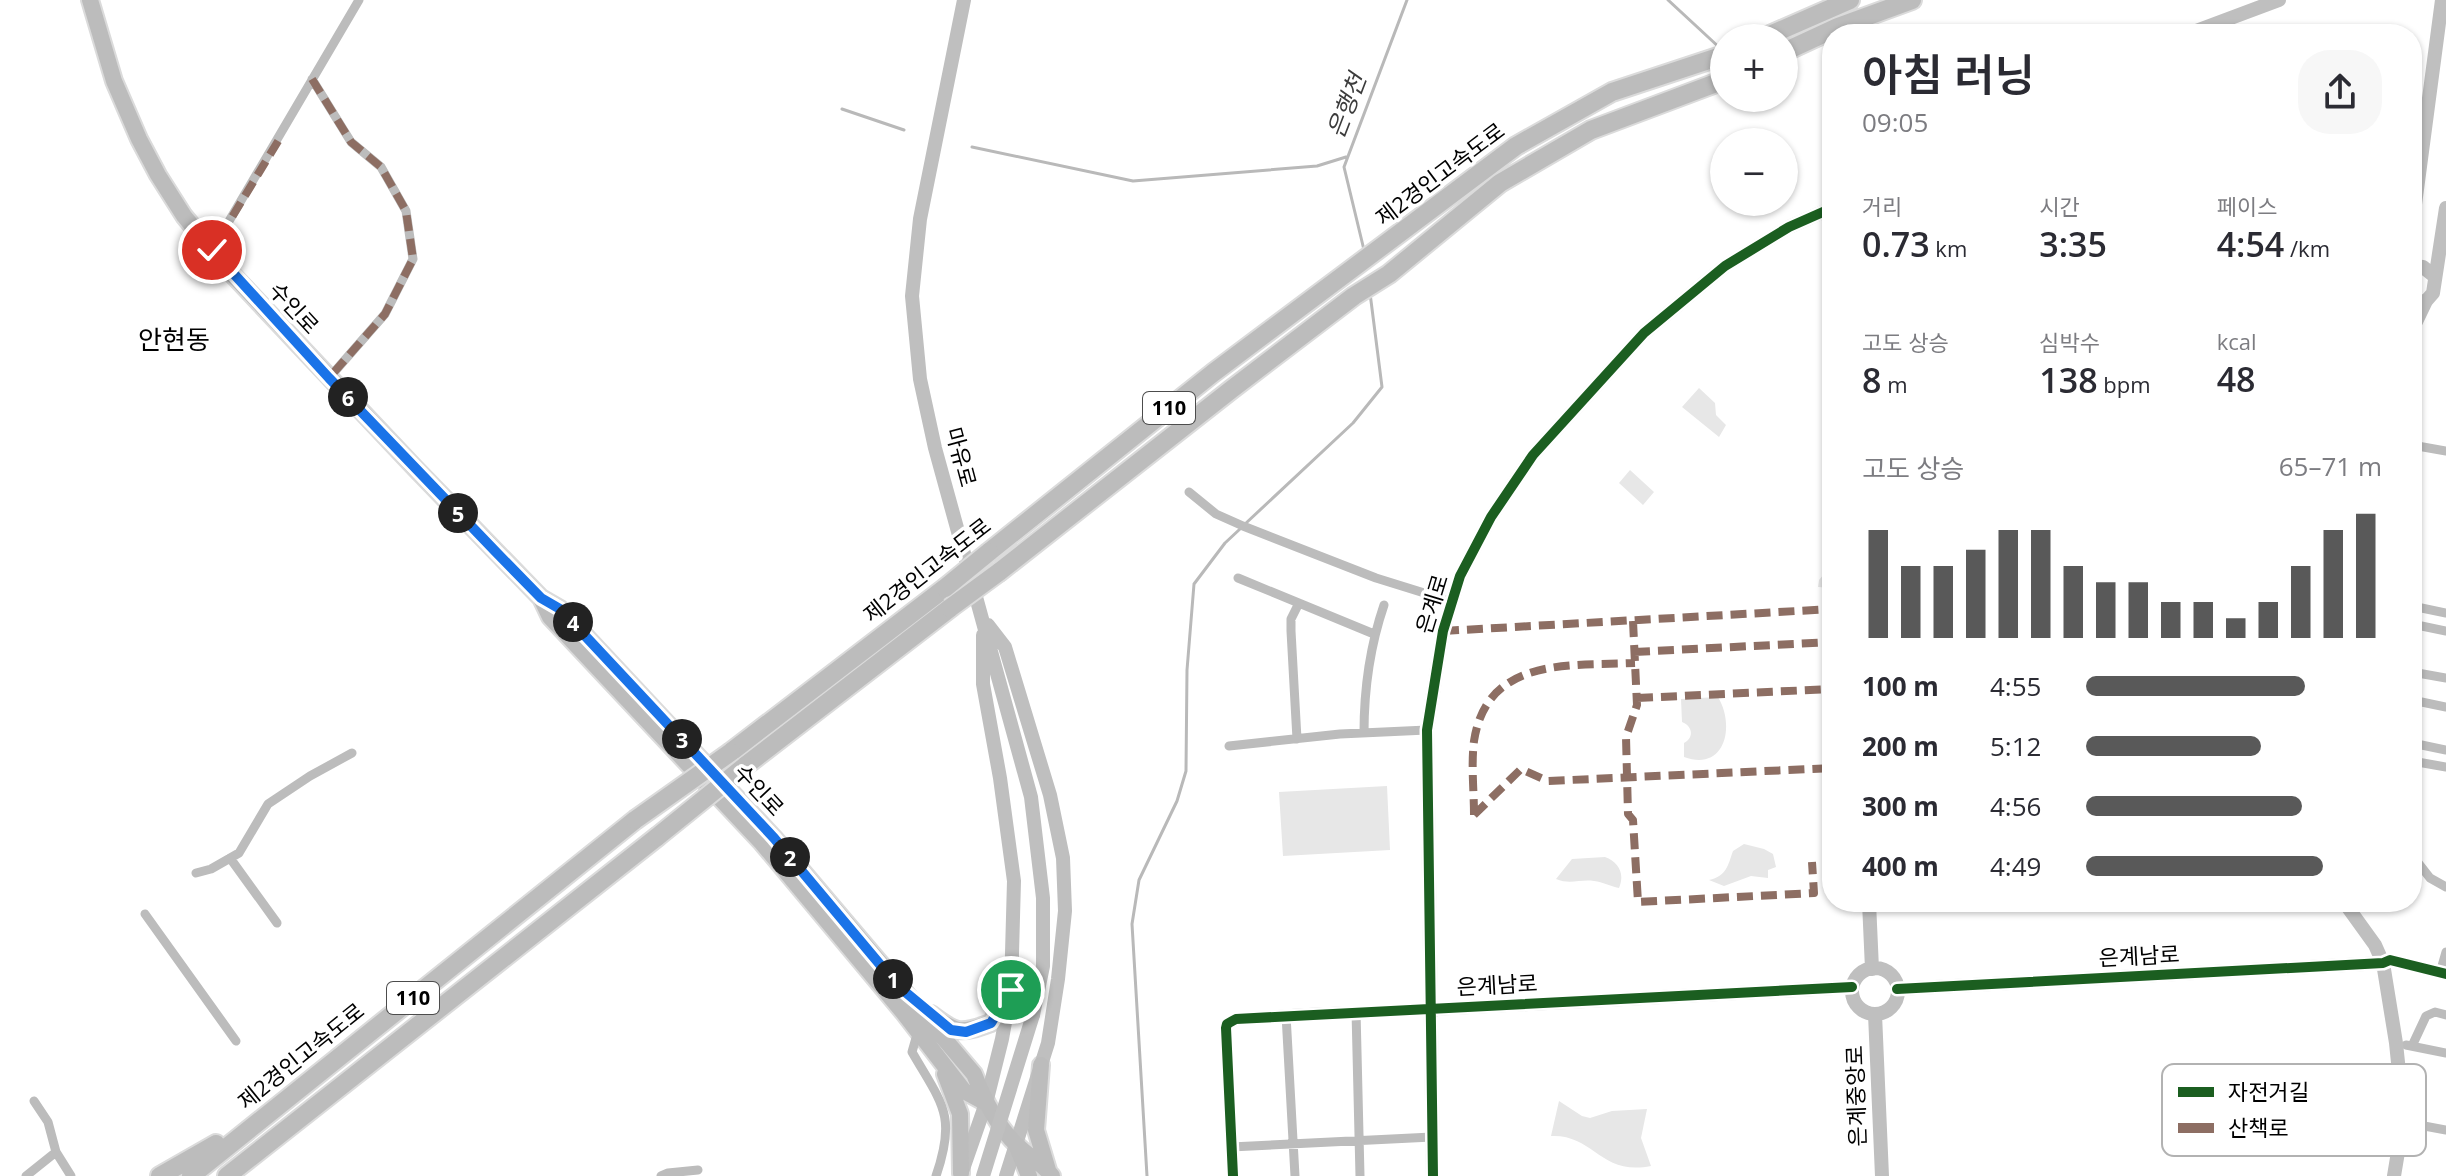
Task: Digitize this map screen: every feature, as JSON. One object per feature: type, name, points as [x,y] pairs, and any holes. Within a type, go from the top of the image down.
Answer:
[{"type":"highway","points":[[1795,24],[1850,0]]},
{"type":"highway","points":[[1846,24],[1912,0]]},
{"type":"highway","points":[[1798,46],[1822,34]]},
{"type":"highway","name":"제2경인고속도로","points":[[191,1176],[635,820],[731,752],[945,588],[1213,373],[1516,146],[1612,92],[1710,61]]},
{"type":"highway","name":"제2경인고속도로","points":[[227,1176],[240,1169],[745,766],[1354,296],[1389,274],[1500,183],[1591,130],[1710,85]]},
{"type":"highway","points":[[160,1176],[260,1119]]},
{"type":"main road","name":"수인로","points":[[90,0],[114,81],[139,139],[158,175],[209,253],[541,598],[560,609],[774,838],[974,1074],[986,1103],[1017,1146],[1050,1174]]},
{"type":"main road","name":"수인로","points":[[541,598],[550,617],[762,843],[964,1091],[986,1103]]},
{"type":"main road","points":[[898,986],[951,1030],[966,1032],[991,1023],[1011,989]]},
{"type":"main road","points":[[938,1057],[960,1114],[961,1174]]},
{"type":"main road","points":[[1041,1065],[1036,1130],[1050,1174]]},
{"type":"main road","name":"수인로","points":[[1017,1146],[1029,1176]]},
{"type":"street","points":[[209,253],[280,138],[359,0]]},
{"type":"street","name":"마유로","points":[[964,0],[920,219],[912,296],[920,379],[935,448],[1031,797],[1043,898],[1043,966],[1033,1015],[983,1176]]},
{"type":"street","points":[[2215,24],[2279,0]]},
{"type":"street","points":[[2422,151],[2442,0]]},
{"type":"street","points":[[312,79],[351,142],[381,167],[388,178],[406,211],[413,259],[385,314],[329,378]]},
{"type":"street","points":[[2422,300],[2433,293],[2438,281],[2446,208]]},
{"type":"street","name":"은계로","points":[[1433,1176],[1427,730],[1435,666],[1450,601],[1477,542],[1508,489],[1564,420],[1644,333],[1725,266],[1789,227],[1822,217]]},
{"type":"street","points":[[2422,267],[2438,281]]},
{"type":"street","points":[[2422,447],[2446,451]]},
{"type":"street","points":[[1189,492],[1216,514],[1243,526],[1376,578],[1450,601]]},
{"type":"street","points":[[1238,578],[1374,634]]},
{"type":"street","points":[[1297,739],[1291,619],[1299,603]]},
{"type":"street","points":[[1364,733],[1364,709],[1374,634],[1384,605]]},
{"type":"street","points":[[2422,608],[2446,613]]},
{"type":"street","points":[[961,1174],[986,1103],[1011,989],[1014,881],[983,684],[983,618]]},
{"type":"street","points":[[983,618],[1005,647],[1050,795],[1063,858],[1065,911],[1048,1043],[1006,1176]]},
{"type":"street","points":[[2422,626],[2446,631]]},
{"type":"street","points":[[2422,674],[2446,678]]},
{"type":"street","points":[[2422,702],[2446,707]]},
{"type":"street","points":[[1229,746],[1427,730]]},
{"type":"street","points":[[2422,745],[2446,750]]},
{"type":"street","points":[[196,873],[211,869],[239,853],[268,804],[352,753]]},
{"type":"street","points":[[2422,762],[2446,767]]},
{"type":"street","points":[[230,858],[277,923]]},
{"type":"street","points":[[2422,868],[2430,878],[2446,887]]},
{"type":"street","points":[[1869,912],[1872,969]]},
{"type":"street","points":[[2351,912],[2375,945],[2383,963],[2398,1064]]},
{"type":"street","points":[[145,914],[236,1041]]},
{"type":"street","points":[[2383,963],[2390,960],[2443,974],[2446,952]]},
{"type":"street","name":"은계남로","points":[[1897,989],[2383,963]]},
{"type":"street","points":[[1872,969],[1886,971],[1897,989],[1897,996],[1889,1009],[1875,1014],[1857,1006],[1852,987],[1859,975],[1872,969]]},
{"type":"street","name":"은계남로","points":[[1432,1009],[1852,987]]},
{"type":"street","points":[[1233,1176],[1227,1024],[1236,1019],[1286,1015],[1432,1009]]},
{"type":"street","points":[[1356,1011],[1360,1176]]},
{"type":"street","points":[[2412,1046],[2426,1016],[2435,1012],[2446,1015]]},
{"type":"street","name":"은계중앙로","points":[[1875,1014],[1882,1176]]},
{"type":"street","points":[[1286,1015],[1295,1176]]},
{"type":"street","points":[[918,1031],[912,1052],[944,1109],[947,1127],[936,1176]]},
{"type":"street","points":[[2396,1043],[2446,1053]]},
{"type":"street","points":[[34,1101],[48,1122],[56,1152],[71,1176]]},
{"type":"street","points":[[2426,1126],[2446,1130]]},
{"type":"street","points":[[1231,1147],[1432,1137]]},
{"type":"street","points":[[26,1176],[56,1152]]},
{"type":"street","points":[[2394,1176],[2397,1156]]},
{"type":"street","points":[[661,1176],[698,1170]]},
{"type":"shaded area","points":[[1699,388],[1715,403],[1716,415],[1726,425],[1719,437],[1682,407]]},
{"type":"shaded area","points":[[1630,470],[1654,492],[1643,505],[1619,483]]},
{"type":"shaded area","points":[[1718,697],[1726,720],[1726,732],[1718,752],[1698,760],[1684,757],[1684,743],[1691,732],[1682,722],[1681,699]]},
{"type":"shaded area","points":[[1387,786],[1390,850],[1283,856],[1279,792]]},
{"type":"shaded area","points":[[1744,844],[1773,854],[1776,867],[1768,870],[1768,878],[1751,876],[1724,886],[1709,880],[1723,873],[1733,851]]},
{"type":"shaded area","points":[[1605,857],[1620,869],[1619,888],[1594,881],[1566,882],[1556,879],[1572,859]]},
{"type":"shaded area","points":[[1559,1101],[1590,1118],[1612,1111],[1647,1109],[1641,1138],[1651,1166],[1634,1168],[1620,1165],[1578,1141],[1551,1136]]},
{"type":"waterway","name":"은행천","points":[[1364,250],[1344,167],[1407,0]]},
{"type":"waterway","points":[[1668,0],[1710,39]]},
{"type":"waterway","points":[[842,109],[904,130]]},
{"type":"waterway","points":[[972,147],[1133,181],[1317,166],[1346,157]]},
{"type":"waterway","points":[[1245,524],[1353,423],[1382,387],[1370,293]]},
{"type":"waterway","points":[[1147,1176],[1132,924],[1139,880],[1177,801],[1186,771],[1187,670],[1194,584],[1225,543],[1240,529]]},
{"type":"marked path","points":[[312,79],[351,142],[381,167],[406,211],[413,259],[385,314],[329,378]]},
{"type":"marked path","points":[[206,256],[280,138]]},
{"type":"marked path","points":[[1443,631],[1822,610]]},
{"type":"marked path","points":[[1633,621],[1637,705],[1626,737],[1628,814],[1633,820],[1638,902],[1814,893],[1812,862]]},
{"type":"marked path","points":[[1634,652],[1822,643]]},
{"type":"marked path","points":[[1474,815],[1474,741],[1482,713],[1496,693],[1514,680],[1535,671],[1585,664],[1635,663]]},
{"type":"marked path","points":[[1637,698],[1822,689]]},
{"type":"marked path","points":[[1474,815],[1521,769],[1548,781],[1822,768]]},
{"type":"cycle path","points":[[1433,1176],[1427,730],[1443,631],[1460,576],[1491,517],[1533,455],[1644,333],[1725,266],[1789,227],[1822,212]]},
{"type":"cycle path","points":[[1897,989],[2383,963],[2390,960],[2446,974]]},
{"type":"cycle path","points":[[1233,1176],[1226,1028],[1236,1019],[1852,987]]},
{"type":"district","name":"안현동","points":[[174,340]]},
{"type":"route","points":[[212,250],[329,378],[541,598],[560,609],[774,838],[898,986],[951,1030],[966,1032],[991,1023],[1011,990]]}]
